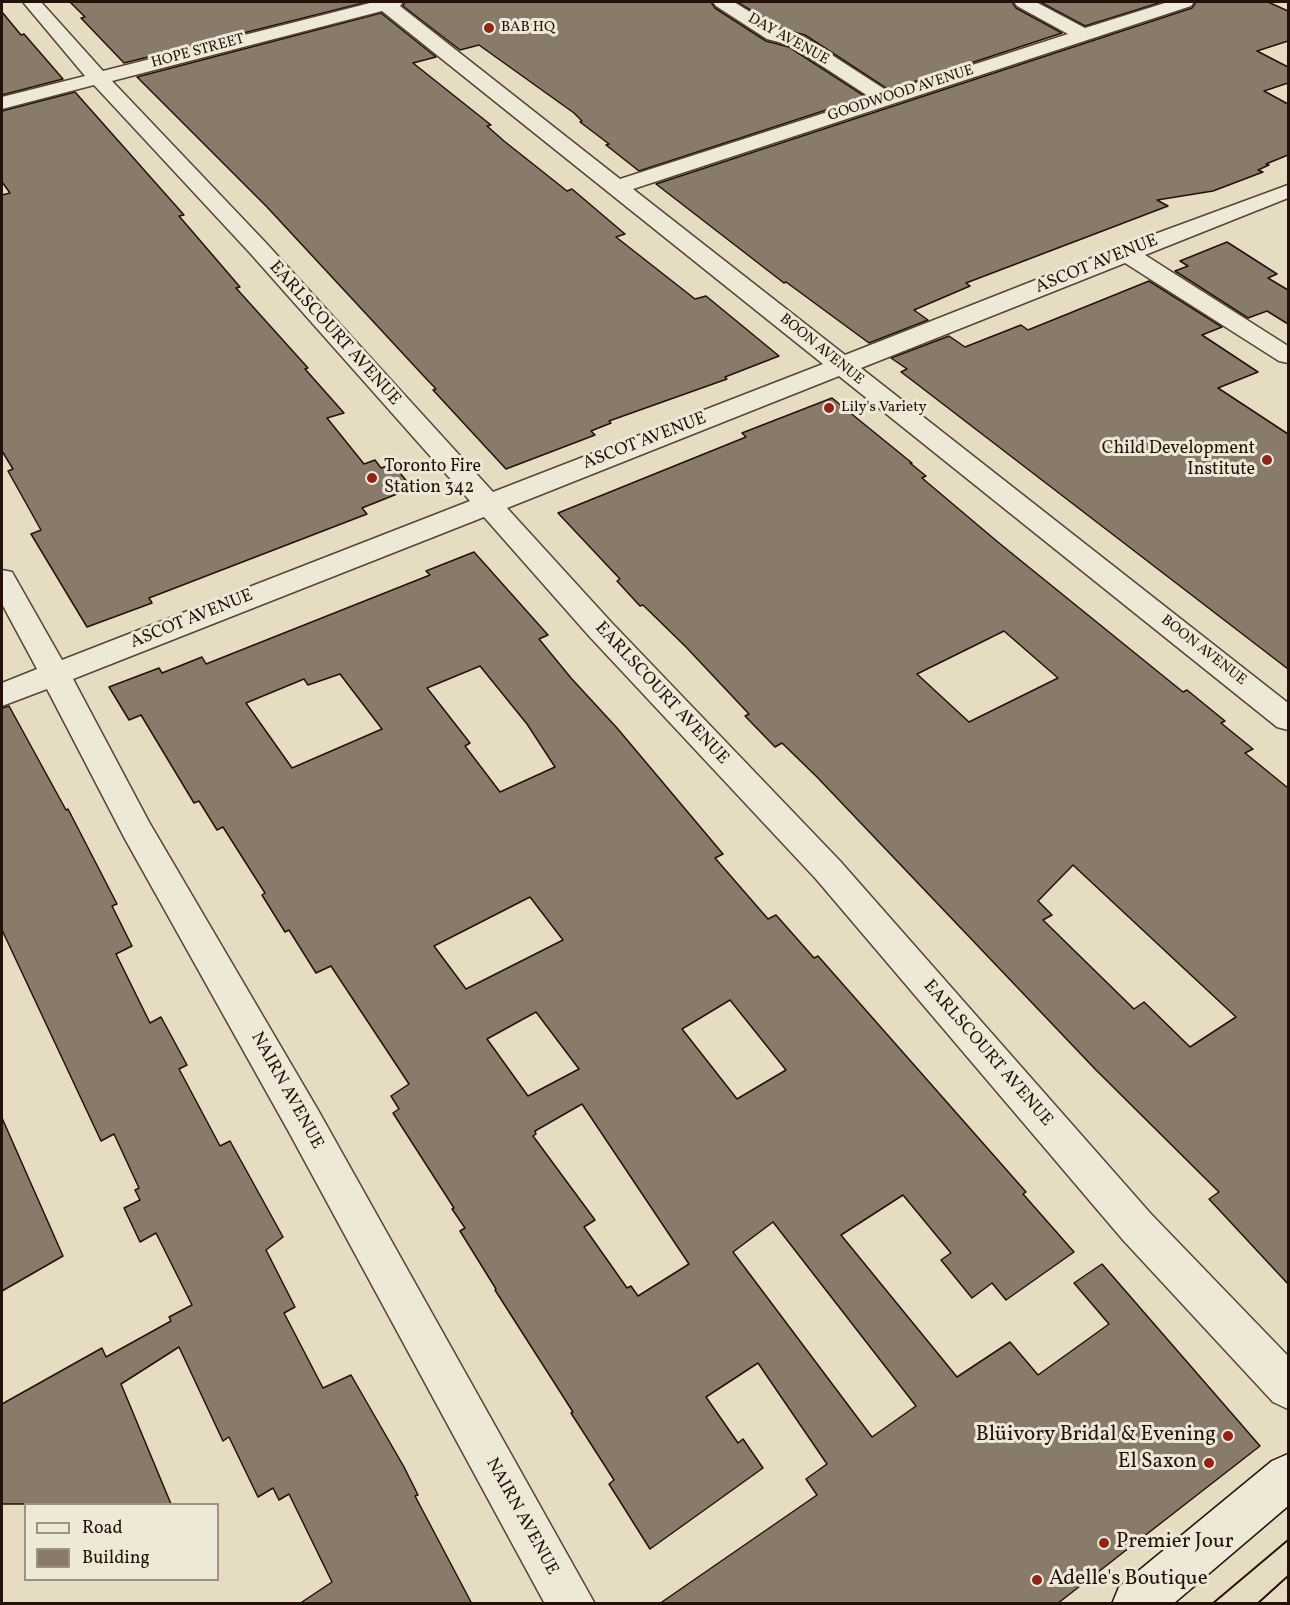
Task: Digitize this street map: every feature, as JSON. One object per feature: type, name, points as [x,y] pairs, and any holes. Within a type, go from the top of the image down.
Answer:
[{"type":"street","name":"EARLSCOURT AVENUE","points":[[32,2],[98,78],[258,248],[600,629],[828,870],[1137,1227],[1288,1387]]},
{"type":"street","name":"HOPE STREET","points":[[2,103],[388,2]]},
{"type":"street","name":"BOON AVENUE","points":[[388,2],[616,187],[1288,719]]},
{"type":"street","name":"DAY AVENUE","points":[[722,2],[774,35],[796,41],[885,98]]},
{"type":"street","points":[[1023,2],[1082,34]]},
{"type":"street","name":"GOODWOOD AVENUE","points":[[616,187],[1185,2]]},
{"type":"street","name":"ASCOT AVENUE","points":[[2,695],[1288,191]]},
{"type":"street","points":[[1125,253],[1288,356]]},
{"type":"street","name":"NAIRN AVENUE","points":[[2,579],[56,674],[137,830],[304,1122],[571,1604]]},
{"type":"street","points":[[1136,1604],[1288,1477]]},
{"type":"building","points":[[70,2],[367,2],[124,63],[81,18],[85,17]]},
{"type":"building","points":[[405,2],[711,2],[715,8],[766,41],[789,47],[866,97],[639,171],[580,122],[582,121],[574,113],[479,45],[460,50],[403,6]]},
{"type":"building","points":[[737,2],[1012,2],[1016,8],[1062,33],[889,90],[805,35],[782,29]]},
{"type":"building","points":[[1040,2],[1162,2],[1085,26]]},
{"type":"building","points":[[1196,2],[1268,2],[1288,11],[1288,41],[1257,51],[1288,67],[1288,83],[1264,91],[1288,104],[1288,155],[1258,170],[1263,172],[1213,191],[1157,200],[1168,206],[966,283],[970,286],[914,310],[928,320],[869,343],[786,282],[784,283],[656,184],[1192,8]]},
{"type":"building","points":[[2,12],[21,35],[24,34],[63,79],[2,95]]},
{"type":"building","points":[[381,13],[436,57],[413,63],[491,125],[487,126],[504,141],[567,191],[572,189],[625,234],[616,237],[695,299],[706,296],[779,356],[725,377],[727,379],[609,421],[611,423],[591,431],[595,435],[506,469],[433,390],[436,389],[267,207],[137,77]]},
{"type":"building","points":[[75,92],[184,215],[179,216],[240,287],[236,288],[308,368],[305,369],[344,413],[327,418],[364,464],[375,460],[381,468],[393,464],[412,488],[362,508],[367,514],[149,598],[152,603],[87,627],[31,534],[41,530],[8,471],[13,469],[2,451],[2,195],[10,193],[2,182],[2,111]]},
{"type":"building","points":[[1227,242],[1277,274],[1268,278],[1288,290],[1288,324],[1267,311],[1248,318],[1175,271],[1188,266],[1180,261]]},
{"type":"building","points":[[1149,281],[1222,327],[1202,335],[1258,372],[1218,388],[1288,434],[1288,669],[901,372],[907,369],[891,358],[949,336],[965,347],[1021,325],[1028,330]]},
{"type":"building","points":[[832,398],[912,463],[910,463],[926,476],[922,478],[999,543],[1183,692],[1187,690],[1225,721],[1221,723],[1253,749],[1245,753],[1288,788],[1288,1284],[1209,1199],[1219,1192],[1096,1070],[817,777],[782,743],[775,747],[745,716],[749,714],[686,647],[643,605],[640,606],[617,581],[620,579],[558,513],[746,437],[742,433]],"holes":[[[1004,631],[1058,678],[969,722],[917,674]],[[1073,865],[1236,1017],[1190,1047],[1144,1002],[1134,1009],[1043,920],[1052,915],[1038,901]]]},
{"type":"building","points":[[474,552],[548,635],[539,639],[571,678],[617,728],[723,854],[715,858],[768,919],[776,915],[814,958],[818,956],[1026,1192],[1023,1194],[1074,1252],[1006,1300],[992,1283],[972,1298],[941,1260],[951,1253],[903,1195],[841,1235],[957,1377],[1010,1342],[1038,1375],[1109,1324],[1074,1283],[1102,1264],[1260,1446],[1057,1604],[659,1604],[817,1495],[806,1479],[827,1464],[758,1363],[706,1397],[738,1443],[743,1439],[763,1468],[650,1549],[609,1484],[614,1480],[460,1231],[465,1228],[452,1209],[454,1208],[393,1113],[399,1109],[391,1096],[409,1084],[331,966],[316,973],[289,930],[285,932],[262,895],[265,893],[223,827],[217,830],[199,801],[194,803],[141,715],[129,720],[109,687],[159,668],[162,673],[202,657],[206,664],[430,575],[426,571]],"holes":[[[480,666],[527,724],[555,767],[500,792],[465,746],[470,743],[427,688]],[[340,674],[382,729],[292,768],[246,703],[304,679],[308,685]],[[530,897],[563,940],[466,989],[434,946]],[[730,1000],[786,1070],[737,1099],[682,1029]],[[536,1012],[579,1069],[528,1096],[487,1039]],[[582,1104],[689,1264],[638,1296],[631,1286],[627,1288],[584,1227],[595,1220],[533,1136],[536,1134],[535,1131]],[[773,1222],[916,1406],[872,1437],[733,1252]]]},
{"type":"building","points":[[9,706],[66,810],[68,809],[117,904],[112,906],[132,946],[116,954],[150,1023],[161,1017],[187,1065],[179,1069],[220,1146],[230,1141],[283,1237],[266,1250],[295,1307],[284,1313],[323,1388],[351,1375],[404,1467],[418,1495],[415,1496],[472,1604],[299,1604],[332,1582],[289,1494],[279,1500],[273,1488],[258,1497],[229,1437],[223,1441],[179,1347],[121,1384],[171,1503],[2,1504],[2,1404],[102,1348],[106,1357],[171,1321],[169,1317],[192,1305],[156,1233],[140,1242],[124,1208],[140,1200],[135,1190],[139,1188],[114,1134],[101,1141],[2,930],[2,708]]},
{"type":"building","points":[[2,1118],[63,1256],[2,1291]]},
{"type":"tram line","points":[[1212,1604],[1288,1540]]},
{"type":"tram line","points":[[1257,1604],[1288,1576]]},
{"type":"place","name":"BAB HQ","points":[[489,28]]},
{"type":"place","name":"Lily's Variety","points":[[829,408]]},
{"type":"place","name":"Child Development Institute","points":[[1267,460]]},
{"type":"place","name":"Toronto Fire Station 342","points":[[372,478]]},
{"type":"place","name":"Blüivory Bridal & Evening","points":[[1228,1436]]},
{"type":"place","name":"El Saxon","points":[[1209,1463]]},
{"type":"place","name":"Premier Jour","points":[[1104,1543]]},
{"type":"place","name":"Adelle's Boutique","points":[[1037,1580]]}]
